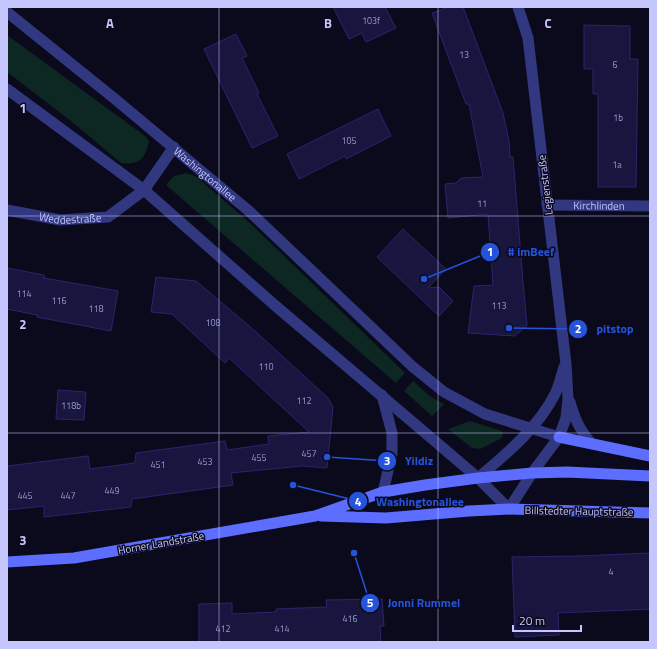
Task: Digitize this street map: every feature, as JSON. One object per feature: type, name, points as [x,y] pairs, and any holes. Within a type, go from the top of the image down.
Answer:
[{"type":"main road","points":[[559,437],[650,456]]},
{"type":"main road","points":[[478,478],[532,473],[567,472],[650,476]]},
{"type":"main road","name":"Horner Landstraße","points":[[7,562],[74,558],[315,516],[383,492],[478,478]]},
{"type":"main road","name":"Horner Landstraße","points":[[315,516],[386,518],[469,510],[508,509]]},
{"type":"main road","name":"Billstedter Hauptstraße","points":[[508,509],[650,513]]},
{"type":"street","name":"Legienstraße","points":[[508,509],[532,473],[559,437],[566,418],[568,398],[566,364],[528,38],[518,7]]},
{"type":"street","name":"Washingtonallee","points":[[7,12],[249,211],[413,367],[444,392],[485,414],[559,437]]},
{"type":"street","points":[[7,89],[144,190],[278,308],[478,478],[508,509]]},
{"type":"street","name":"Weddestraße","points":[[7,210],[60,220],[108,217],[144,190],[174,148]]},
{"type":"street","name":"Kirchlinden","points":[[547,205],[650,206]]},
{"type":"street","name":"Legienstraße","points":[[478,478],[506,453],[544,411],[556,393],[566,364]]},
{"type":"street","points":[[382,396],[392,433],[392,454],[383,492]]},
{"type":"street","name":"Legienstraße","points":[[568,398],[583,434],[591,443]]},
{"type":"green space","points":[[7,35],[145,136],[149,141],[146,152],[141,160],[133,163],[121,163],[71,121],[7,72]]},
{"type":"green space","points":[[186,173],[197,177],[251,224],[405,373],[396,383],[166,185],[174,176]]},
{"type":"green space","points":[[413,381],[431,397],[444,404],[432,416],[404,391]]},
{"type":"green space","points":[[470,421],[503,432],[502,438],[480,449],[472,448],[448,429]]},
{"type":"building","points":[[333,7],[385,7],[396,28],[366,42],[362,33],[349,39]]},
{"type":"building","points":[[449,7],[463,7],[503,113],[509,141],[510,157],[513,157],[527,325],[515,336],[468,333],[474,286],[493,285],[488,214],[448,218],[445,184],[456,183],[461,178],[483,177],[469,104],[466,104],[432,13]]},
{"type":"building","points":[[584,25],[630,26],[630,59],[638,59],[636,187],[598,187],[598,94],[593,94],[593,69],[584,69]]},
{"type":"building","points":[[236,34],[247,56],[242,58],[259,93],[257,94],[278,136],[252,148],[204,49]]},
{"type":"building","points":[[378,109],[391,136],[346,159],[345,156],[299,179],[287,154]]},
{"type":"building","points":[[403,229],[446,269],[428,288],[439,287],[453,301],[439,316],[377,257]]},
{"type":"building","points":[[7,268],[44,275],[44,278],[118,291],[111,331],[37,317],[37,315],[7,309]]},
{"type":"building","points":[[156,277],[196,281],[255,331],[328,398],[333,407],[327,468],[302,466],[231,473],[233,485],[132,499],[131,507],[44,517],[44,506],[7,510],[7,466],[88,456],[90,469],[135,463],[136,453],[225,441],[227,450],[269,444],[268,436],[309,432],[229,358],[225,363],[172,314],[151,312]]},
{"type":"building","points":[[58,390],[86,392],[84,420],[56,419]]},
{"type":"building","points":[[650,553],[650,609],[558,613],[559,635],[515,637],[512,557]]},
{"type":"building","points":[[382,599],[384,626],[380,626],[381,642],[199,642],[199,604],[232,603],[232,614],[276,612],[276,609],[327,607],[326,600]]},
{"type":"place","name":"# imBeef","points":[[424,279]]},
{"type":"place","name":"pitstop","points":[[509,328]]},
{"type":"place","name":"Yildiz","points":[[327,457]]},
{"type":"place","name":"Washingtonallee","points":[[293,485]]},
{"type":"place","name":"Jonni Rummel","points":[[354,553]]}]
